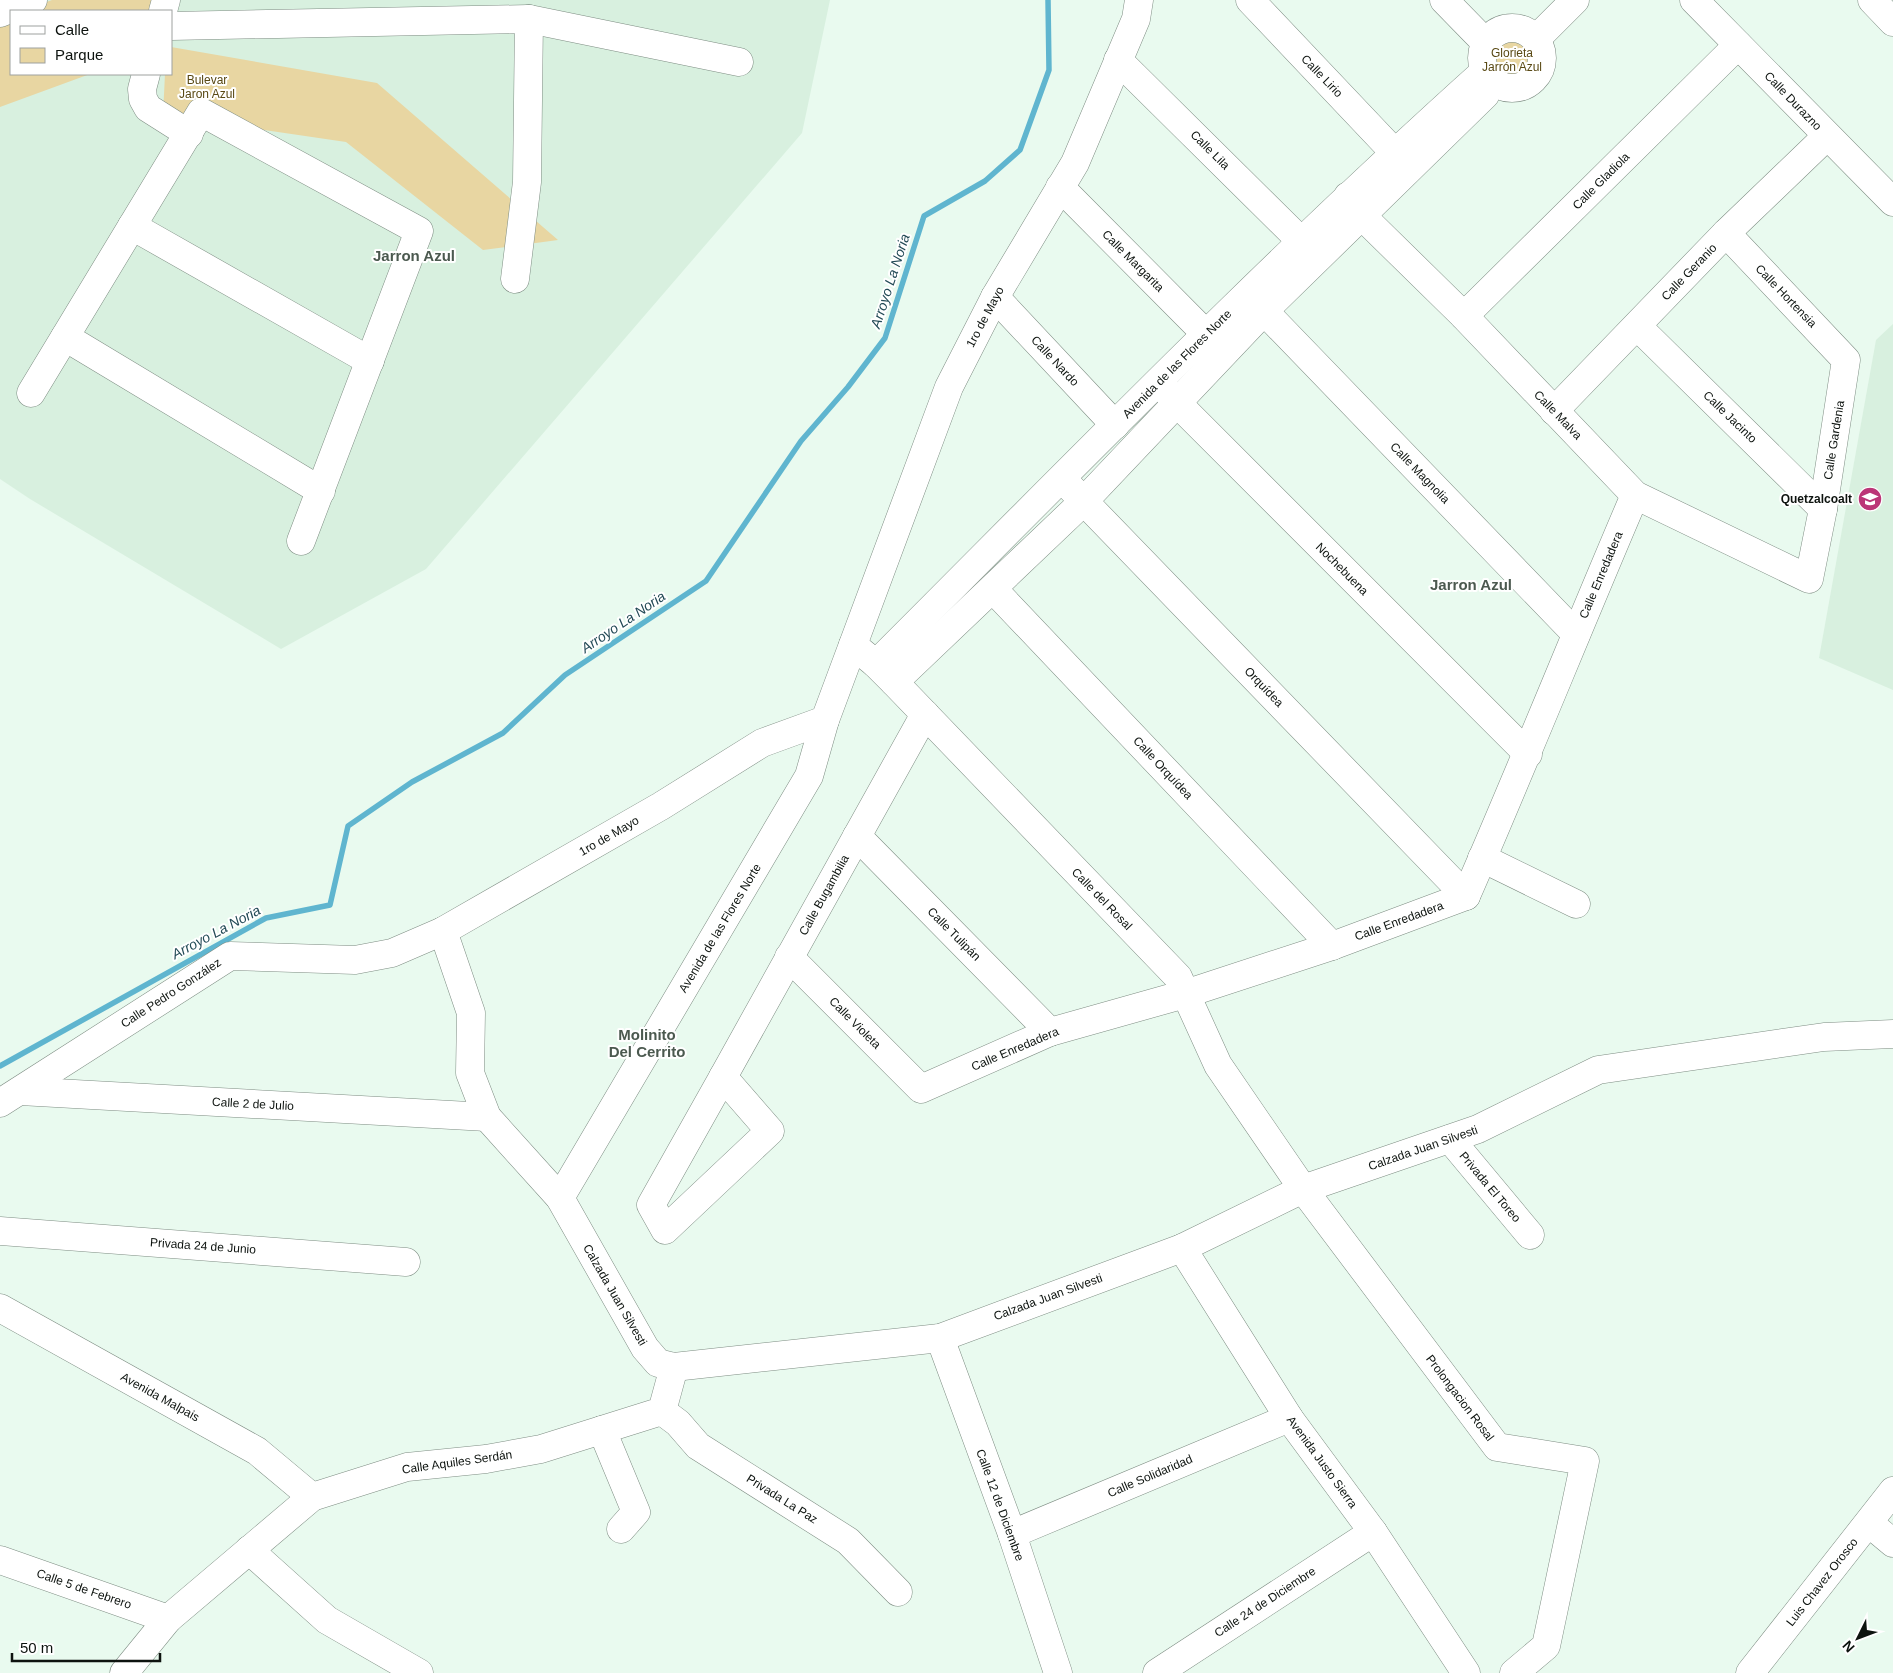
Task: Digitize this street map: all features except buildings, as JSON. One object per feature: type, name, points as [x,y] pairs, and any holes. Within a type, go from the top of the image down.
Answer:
[{"type":"street","points":[[0,13],[33,0]]},
{"type":"street","name":"1ro de Mayo","points":[[853,646],[950,387],[995,297],[1075,163],[1136,19],[1139,0]]},
{"type":"street","name":"Calle Lirio","points":[[1250,0],[1394,152]]},
{"type":"street","points":[[1444,0],[1489,37]]},
{"type":"street","points":[[1461,0],[1489,37]]},
{"type":"street","points":[[1532,35],[1560,0]]},
{"type":"street","points":[[1532,35],[1575,0]]},
{"type":"street","name":"Calle Durazno","points":[[1694,0],[1893,202]]},
{"type":"street","points":[[1872,0],[1893,22]]},
{"type":"street","points":[[172,26],[529,19],[739,62]]},
{"type":"street","points":[[516,279],[527,182],[529,19]]},
{"type":"street","points":[[1510,27],[1520,28],[1532,35],[1540,48],[1542,58],[1541,68],[1536,77],[1530,83],[1519,88],[1509,88],[1490,78],[1482,62],[1489,37],[1510,27]]},
{"type":"street","name":"Calle Gladiola","points":[[1464,316],[1738,45]]},
{"type":"street","name":"Calle Lila","points":[[1118,60],[1302,241]]},
{"type":"street","points":[[146,75],[142,89],[143,99],[148,108],[189,134]]},
{"type":"street","name":"Avenida de las Flores Norte","points":[[885,673],[994,589],[1084,501],[1264,311],[1355,205],[1394,152],[1490,78]]},
{"type":"street","name":"Avenida de las Flores Norte","points":[[885,673],[1062,478],[1206,334],[1302,241],[1355,205],[1490,78]]},
{"type":"street","points":[[31,393],[202,112],[420,231],[301,541]]},
{"type":"street","name":"Calle Geranio","points":[[1554,411],[1726,233],[1827,136]]},
{"type":"street","name":"Calle Margarita","points":[[1060,187],[1206,334]]},
{"type":"street","name":"Calle Malva","points":[[1355,205],[1635,495],[1809,579]]},
{"type":"street","points":[[132,226],[370,361]]},
{"type":"street","name":"Calle Hortensia","points":[[1726,233],[1846,360]]},
{"type":"street","name":"Calle Nardo","points":[[995,297],[1115,425]]},
{"type":"street","name":"Calle Magnolia","points":[[1264,311],[1576,634]]},
{"type":"street","name":"Calle Jacinto","points":[[1636,326],[1823,509]]},
{"type":"street","points":[[65,337],[320,491]]},
{"type":"street","name":"Calle Gardenia","points":[[1809,579],[1823,509],[1846,360]]},
{"type":"street","name":"Nochebuena","points":[[1159,382],[1176,402],[1528,754]]},
{"type":"street","name":"Orquídea","points":[[1062,478],[1466,896]]},
{"type":"street","name":"Calle Enredadera","points":[[921,1089],[1050,1032],[1185,994],[1332,946],[1466,896],[1528,754],[1635,495]]},
{"type":"street","name":"Calle Orquídea","points":[[994,589],[1332,946]]},
{"type":"street","name":"Avenida de las Flores Norte","points":[[560,1198],[809,776],[825,720],[853,646]]},
{"type":"street","name":"Calle del Rosal","points":[[853,646],[885,673],[1178,977],[1218,1066],[1303,1189]]},
{"type":"street","name":"Calle Bugambilia","points":[[723,1077],[770,1131],[665,1230],[651,1205],[925,714]]},
{"type":"street","name":"1ro de Mayo","points":[[392,952],[443,931],[662,806],[762,743],[825,720]]},
{"type":"street","name":"Calle Tulipán","points":[[857,836],[1050,1032]]},
{"type":"street","points":[[1482,858],[1576,904]]},
{"type":"street","name":"Calzada Juan Silvesti","points":[[443,931],[471,1013],[470,1074],[486,1117],[560,1198],[645,1348],[658,1363],[674,1367],[940,1338],[1182,1248],[1303,1189],[1478,1129],[1598,1070],[1824,1036],[1893,1034]]},
{"type":"street","name":"Calle Pedro González","points":[[10,1097],[230,956],[355,960],[392,952]]},
{"type":"street","name":"Calle Violeta","points":[[789,957],[921,1089]]},
{"type":"street","name":"Calle 2 de Julio","points":[[10,1097],[486,1117]]},
{"type":"street","name":"Privada El Toreo","points":[[1450,1139],[1530,1235]]},
{"type":"street","name":"Prolongacion Rosal","points":[[1303,1189],[1497,1447],[1585,1461],[1546,1646],[1514,1673]]},
{"type":"street","name":"Privada 24 de Junio","points":[[0,1231],[406,1262]]},
{"type":"street","name":"Avenida Justo Sierra","points":[[1182,1248],[1289,1418],[1373,1532],[1466,1673]]},
{"type":"street","name":"Avenida Malpais","points":[[0,1308],[257,1451],[312,1497]]},
{"type":"street","name":"Calle 12 de Diciembre","points":[[940,1338],[1012,1534],[1058,1673]]},
{"type":"street","points":[[662,1411],[674,1367]]},
{"type":"street","name":"Calle Aquiles Serdán","points":[[124,1673],[168,1619],[312,1497],[407,1467],[486,1459],[541,1449],[662,1411]]},
{"type":"street","name":"Privada La Paz","points":[[662,1411],[678,1423],[698,1446],[848,1541],[898,1592]]},
{"type":"street","name":"Calle Solidaridad","points":[[1012,1534],[1289,1418]]},
{"type":"street","points":[[602,1430],[636,1512],[621,1528]]},
{"type":"street","name":"Luis Chavez Orosco","points":[[1750,1673],[1893,1491]]},
{"type":"street","points":[[1868,1524],[1893,1543]]},
{"type":"street","name":"Calle 24 de Diciembre","points":[[1158,1673],[1373,1532]]},
{"type":"street","points":[[249,1550],[327,1620],[410,1671]]},
{"type":"street","name":"Calle 5 de Febrero","points":[[0,1560],[168,1619]]},
{"type":"shaded area","points":[[0,0],[830,0],[802,133],[426,569],[281,649],[30,499],[0,479]]},
{"type":"shaded area","name":"Quetzalcoalt","points":[[1893,324],[1893,690],[1819,658],[1876,340]]},
{"type":"green space","points":[[52,0],[168,0],[168,10],[25,10]]},
{"type":"green space","points":[[10,15],[10,75],[87,75],[0,107],[0,20]]},
{"type":"green space","name":"Glorieta Jarrón Azul","points":[[1492,34],[1536,39],[1528,83],[1491,80]]},
{"type":"green space","name":"Bulevar Jaron Azul","points":[[172,47],[377,83],[558,240],[483,250],[346,142],[163,115],[165,75],[172,75]]},
{"type":"waterway","name":"Arroyo La Noria","points":[[0,1066],[266,918],[330,905],[348,826],[412,782],[503,733],[565,675],[706,581],[801,441],[848,387],[885,338],[924,216],[985,181],[1020,150],[1049,70],[1048,0]]},
{"type":"place","name":"Quetzalcoalt","points":[[1870,499]]},
{"type":"district","name":"Jarron Azul","points":[[414,255]]},
{"type":"district","name":"Jarron Azul","points":[[1471,584]]},
{"type":"district","name":"Molinito Del Cerrito","points":[[647,1042]]}]
